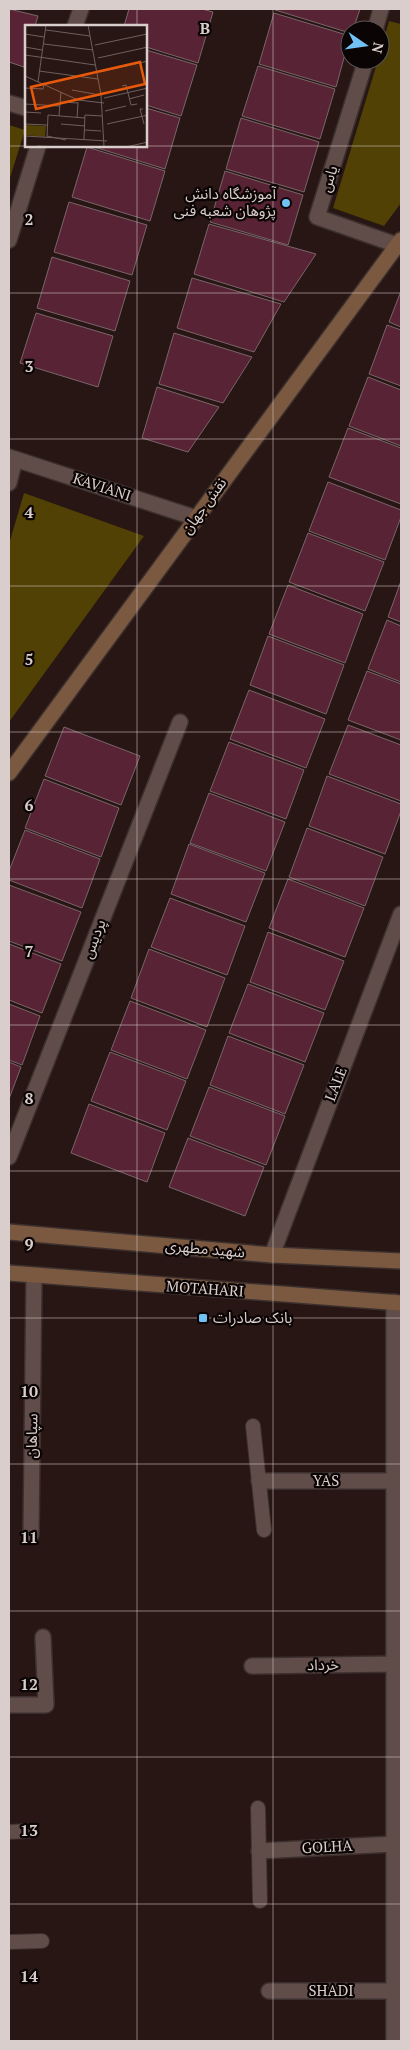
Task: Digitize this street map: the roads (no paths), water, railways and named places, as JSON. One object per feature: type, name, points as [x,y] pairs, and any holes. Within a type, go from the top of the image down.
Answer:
[{"type":"main road","name":"نقش جهان","points":[[9,773],[399,243]]},
{"type":"main road","name":"شهید مطهری","points":[[9,1232],[272,1254],[401,1261]]},
{"type":"main road","name":"MOTAHARI","points":[[9,1273],[397,1302]]},
{"type":"street","points":[[75,25],[81,9]]},
{"type":"street","name":"یاس","points":[[363,70],[318,217],[399,243]]},
{"type":"street","points":[[9,103],[25,108]]},
{"type":"street","points":[[9,240],[37,148]]},
{"type":"street","points":[[9,483],[12,458]]},
{"type":"street","name":"KAVIANI","points":[[12,458],[196,518]]},
{"type":"street","name":"پردیس","points":[[9,1157],[180,722]]},
{"type":"street","name":"LALE","points":[[272,1254],[401,914]]},
{"type":"street","name":"سپاهان","points":[[31,1535],[34,1276]]},
{"type":"street","points":[[394,2041],[394,1481],[397,1302]]},
{"type":"street","name":"YAS","points":[[259,1481],[394,1481]]},
{"type":"street","points":[[9,1705],[46,1705],[43,1637]]},
{"type":"street","name":"خرداد","points":[[252,1666],[394,1664]]},
{"type":"street","name":"GOLHA","points":[[259,1851],[394,1844]]},
{"type":"street","name":"SHADI","points":[[269,1991],[394,1991]]},
{"type":"lane","points":[[253,1426],[264,1530]]},
{"type":"lane","points":[[258,1808],[260,1901]]},
{"type":"lane","points":[[9,1832],[28,1831]]},
{"type":"lane","points":[[9,1942],[42,1941]]},
{"type":"place","name":"آموزشگاه دانش پژوهان شعبه فنی","points":[[286,203]]},
{"type":"place","name":"بانک صادرات","points":[[203,1318]]}]
